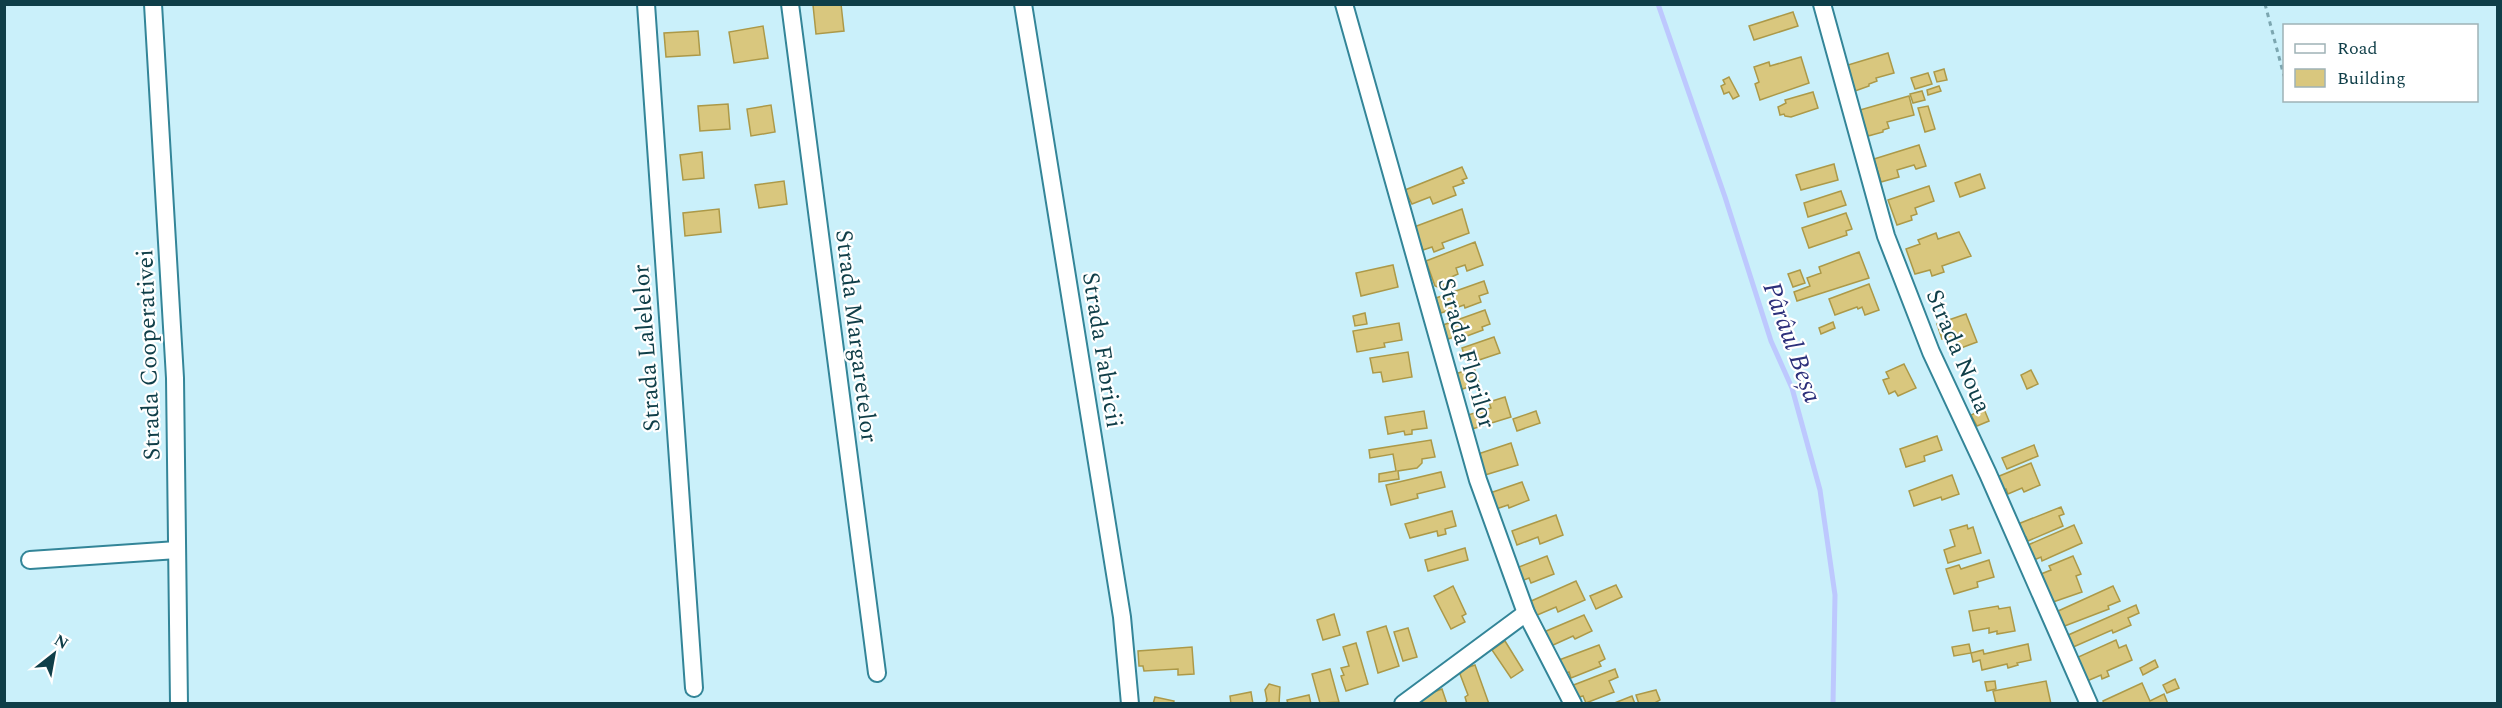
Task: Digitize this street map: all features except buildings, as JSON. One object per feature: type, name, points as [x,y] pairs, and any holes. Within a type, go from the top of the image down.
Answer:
[{"type":"street","name":"Strada Cooperativei","points":[[153,4],[175,378],[179,704]]},
{"type":"street","name":"Strada Lalelelor","points":[[646,4],[694,688]]},
{"type":"street","name":"Strada Margaretelor","points":[[790,4],[877,673]]},
{"type":"street","name":"Strada Fabricii","points":[[1023,4],[1122,617],[1130,704]]},
{"type":"street","name":"Strada Florilor","points":[[1344,4],[1478,480],[1526,613],[1573,704]]},
{"type":"street","name":"Strada Noua","points":[[1822,4],[1886,237],[1931,352],[1988,474],[2089,704]]},
{"type":"street","points":[[30,560],[177,550]]},
{"type":"street","points":[[1403,704],[1526,613]]},
{"type":"path","points":[[2265,4],[2283,72]]},
{"type":"waterway","name":"Pârâul Beșa","points":[[1658,4],[1725,197],[1771,341],[1792,388],[1820,490],[1835,595],[1833,704]]}]
